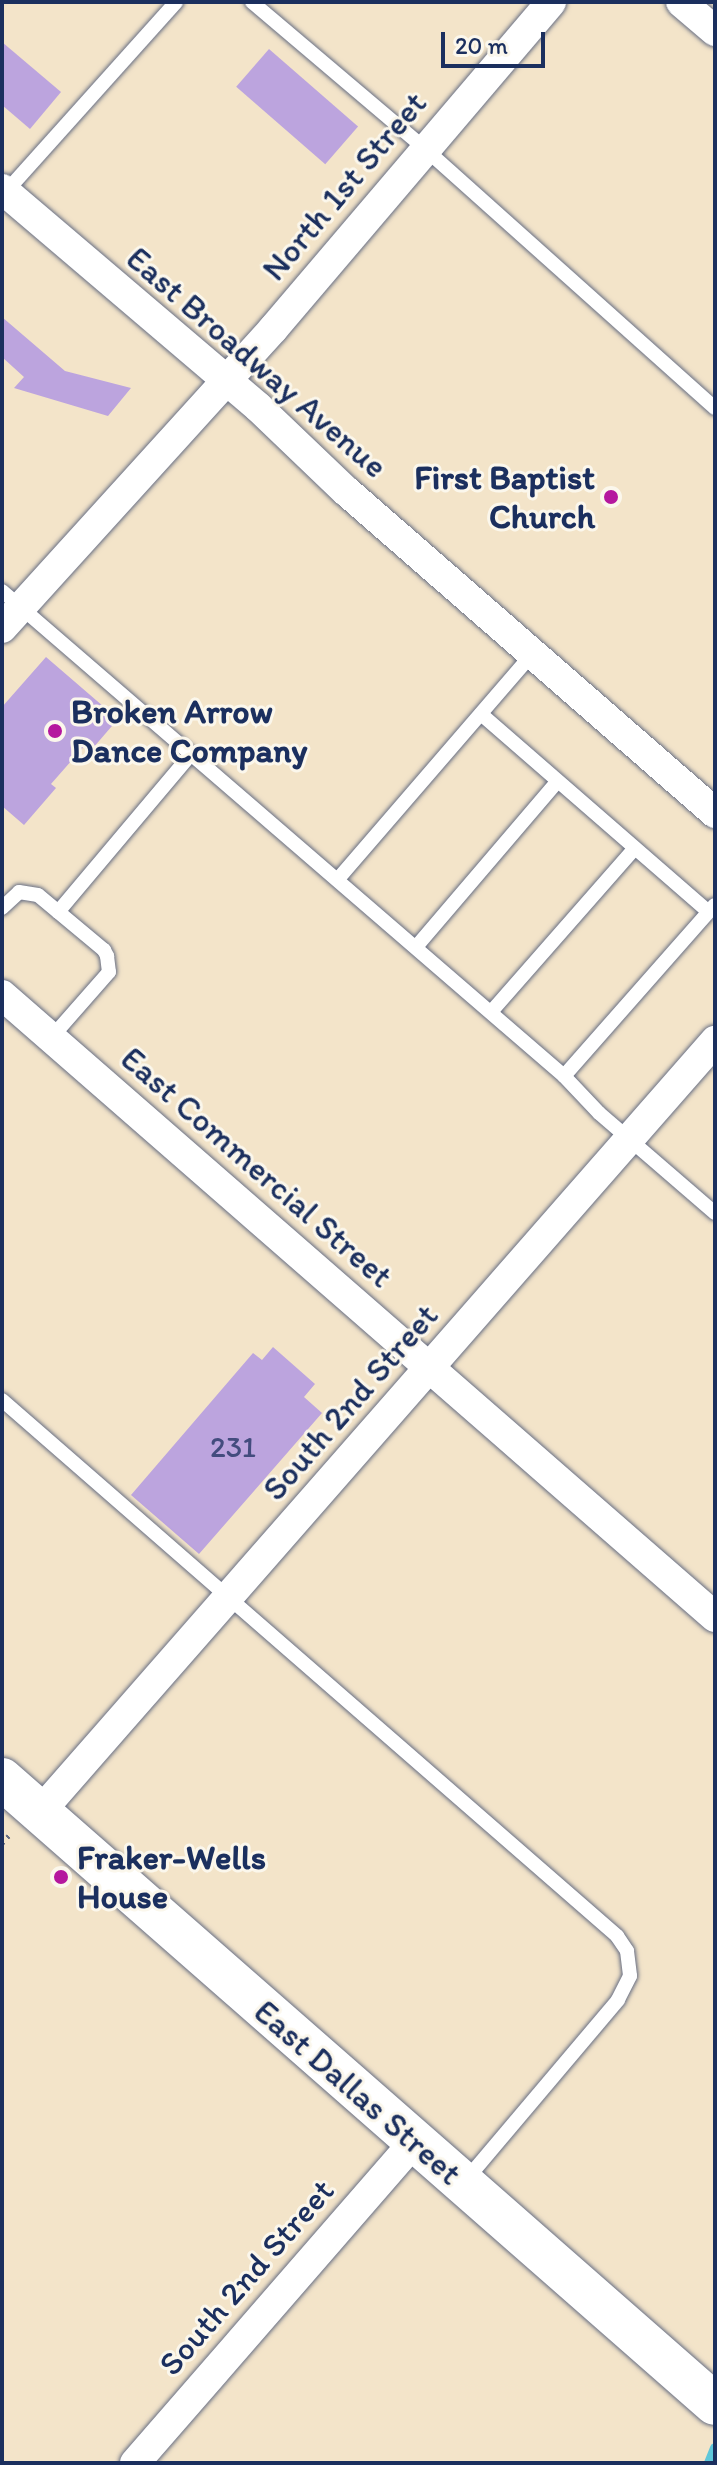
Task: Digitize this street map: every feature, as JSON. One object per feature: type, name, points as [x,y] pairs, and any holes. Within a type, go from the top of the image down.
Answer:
[{"type":"street","name":"North 1st Street","points":[[8,609],[273,329],[551,2]]},
{"type":"street","points":[[681,2],[715,31]]},
{"type":"street","name":"East Broadway Avenue","points":[[3,192],[224,380],[715,813]]},
{"type":"street","name":"East Commercial Street","points":[[2,995],[715,1617]]},
{"type":"street","name":"South 2nd Street","points":[[40,1812],[715,1041]]},
{"type":"street","name":"East Dallas Street","points":[[2,1779],[715,2404]]},
{"type":"street","name":"South 2nd Street","points":[[135,2463],[414,2142]]},
{"type":"lane","points":[[3,192],[176,2]]},
{"type":"lane","points":[[252,2],[424,148],[715,408]]},
{"type":"lane","points":[[8,609],[191,754],[338,879],[564,1076],[629,1139],[715,1213]]},
{"type":"lane","points":[[338,879],[533,653]]},
{"type":"lane","points":[[481,714],[635,848],[711,908],[564,1076]]},
{"type":"lane","points":[[58,912],[191,754]]},
{"type":"lane","points":[[416,947],[558,781]]},
{"type":"lane","points":[[491,1012],[635,848]]},
{"type":"lane","points":[[2,908],[19,892],[38,895],[104,950],[109,972],[51,1038]]},
{"type":"lane","points":[[2,1400],[617,1936],[627,1951],[630,1976],[618,2000],[463,2184]]},
{"type":"building","points":[[2,42],[61,92],[30,129],[2,105]]},
{"type":"building","points":[[269,49],[358,126],[325,164],[236,87]]},
{"type":"building","points":[[2,317],[65,371],[131,388],[108,416],[14,388],[24,377],[2,357]]},
{"type":"building","name":"Broken Arrow Dance Company","points":[[46,657],[118,719],[93,748],[87,743],[51,784],[56,788],[24,825],[2,806],[2,707]]},
{"type":"building","points":[[273,1347],[315,1384],[304,1397],[322,1413],[199,1554],[131,1495],[253,1353],[262,1360]]},
{"type":"waterway","points":[[709,2463],[715,2448]]},
{"type":"place","name":"First Baptist Church","points":[[611,497]]},
{"type":"place","name":"Broken Arrow Dance Company","points":[[55,731]]},
{"type":"place","name":"Fraker-Wells House","points":[[61,1877]]}]
